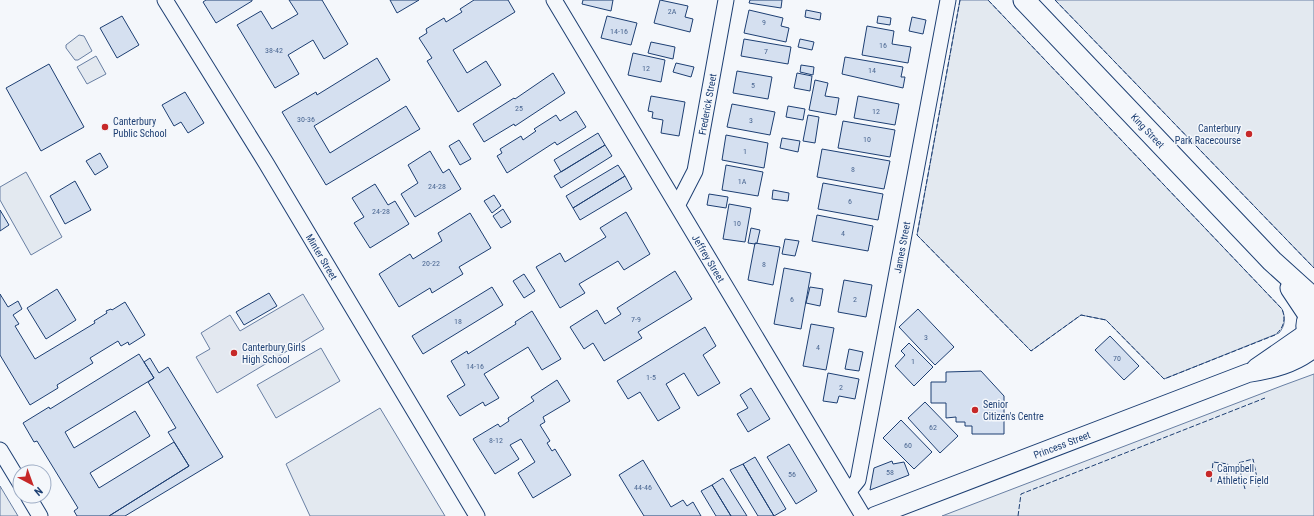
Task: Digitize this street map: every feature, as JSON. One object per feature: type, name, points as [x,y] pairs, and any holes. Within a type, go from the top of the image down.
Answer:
[{"type":"main road","name":"King Street","points":[[1024,0],[1272,261],[1312,324]]},
{"type":"street","name":"Minter Street","points":[[164,0],[266,163],[477,516]]},
{"type":"street","name":"Jeffrey Street","points":[[554,0],[678,204],[863,516]]},
{"type":"street","name":"Frederick Street","points":[[678,204],[695,171],[726,0]]},
{"type":"street","name":"James Street","points":[[849,491],[858,480],[948,0]]},
{"type":"street","name":"Princess Street","points":[[875,516],[1248,373],[1312,324]]},
{"type":"street","points":[[0,450],[12,470]]},
{"type":"street","points":[[33,504],[40,516]]},
{"type":"shaded area","points":[[960,0],[988,0],[1282,309],[1284,322],[1283,328],[1279,333],[1164,379],[1106,320],[1081,315],[1031,351],[917,235]]},
{"type":"shaded area","name":"Canterbury Park Racecourse","points":[[1055,0],[1314,0],[1314,268]]},
{"type":"shaded area","points":[[79,35],[84,36],[92,51],[78,60],[75,60],[66,48],[66,45]]},
{"type":"shaded area","points":[[96,56],[106,74],[87,84],[77,67]]},
{"type":"shaded area","points":[[26,172],[62,237],[31,255],[0,200],[0,187]]},
{"type":"shaded area","points":[[303,294],[324,329],[217,393],[196,357],[210,349],[201,333],[230,315],[240,331]]},
{"type":"shaded area","points":[[321,348],[340,381],[276,418],[257,385]]},
{"type":"shaded area","name":"Campbell Athletic Field","points":[[1314,374],[1314,516],[942,516],[1284,385]]},
{"type":"shaded area","points":[[380,408],[445,516],[310,516],[286,464]]},
{"type":"shaded area","points":[[0,486],[18,516],[0,516]]},
{"type":"building","points":[[206,0],[252,1],[216,23],[203,2]]},
{"type":"building","points":[[289,0],[322,0],[348,44],[324,59],[313,40],[288,55],[299,74],[275,88],[237,25],[261,11],[272,29],[298,14]]},
{"type":"building","points":[[390,0],[419,0],[397,13]]},
{"type":"building","points":[[474,0],[508,0],[515,12],[453,50],[467,73],[486,61],[501,85],[458,112],[427,61],[432,58],[419,38],[427,33],[426,29],[444,18],[446,22],[462,12],[460,9]]},
{"type":"building","points":[[583,0],[613,0],[611,11],[582,4]]},
{"type":"building","points":[[660,0],[688,6],[685,17],[693,19],[690,32],[654,23]]},
{"type":"building","points":[[750,0],[782,0],[781,8],[749,3]]},
{"type":"building","points":[[749,10],[783,18],[781,26],[789,28],[786,42],[744,33]]},
{"type":"building","points":[[806,10],[821,13],[820,20],[805,17]]},
{"type":"building","points":[[122,16],[139,45],[117,58],[100,28]]},
{"type":"building","points":[[607,16],[637,23],[631,45],[601,38]]},
{"type":"building","points":[[878,16],[891,18],[890,25],[877,23]]},
{"type":"building","points":[[912,17],[926,20],[923,34],[909,31]]},
{"type":"building","points":[[867,26],[894,31],[892,44],[911,47],[908,63],[862,55]]},
{"type":"building","points":[[744,39],[791,47],[788,64],[741,56]]},
{"type":"building","points":[[800,39],[814,42],[812,50],[798,47]]},
{"type":"building","points":[[651,42],[675,47],[673,59],[648,53]]},
{"type":"building","points":[[633,53],[665,60],[661,82],[628,75]]},
{"type":"building","points":[[845,57],[903,67],[901,77],[905,77],[903,88],[842,74]]},
{"type":"building","points":[[377,58],[390,80],[314,126],[330,153],[406,106],[420,129],[326,185],[282,112],[316,92],[317,95]]},
{"type":"building","points":[[676,63],[694,67],[691,77],[673,72]]},
{"type":"building","points":[[49,64],[84,127],[41,151],[6,88]]},
{"type":"building","points":[[801,65],[814,67],[813,75],[800,72]]},
{"type":"building","points":[[737,71],[772,77],[768,99],[733,93]]},
{"type":"building","points":[[553,73],[565,93],[515,126],[514,124],[484,142],[473,124],[514,98],[515,99]]},
{"type":"building","points":[[797,73],[812,76],[810,91],[794,88]]},
{"type":"building","points":[[815,80],[828,83],[825,96],[839,98],[836,115],[809,110]]},
{"type":"building","points":[[185,92],[204,123],[188,133],[181,122],[174,126],[162,105]]},
{"type":"building","points":[[651,96],[685,102],[679,136],[661,133],[663,120],[652,118],[653,112],[648,111]]},
{"type":"building","points":[[858,96],[899,104],[895,125],[854,118]]},
{"type":"building","points":[[732,104],[775,112],[770,135],[727,127]]},
{"type":"building","points":[[788,106],[805,109],[803,120],[786,117]]},
{"type":"building","points":[[576,111],[586,127],[557,145],[555,142],[507,173],[497,156],[502,153],[500,149],[521,136],[523,140],[536,131],[534,129],[556,115],[560,121]]},
{"type":"building","points":[[808,115],[819,117],[815,143],[803,141]]},
{"type":"building","points":[[843,121],[895,130],[890,157],[838,148]]},
{"type":"building","points":[[598,133],[605,145],[561,172],[554,160]]},
{"type":"building","points":[[726,135],[768,143],[764,168],[722,160]]},
{"type":"building","points":[[782,138],[800,141],[798,152],[780,148]]},
{"type":"building","points":[[459,140],[471,159],[460,165],[449,146]]},
{"type":"building","points":[[605,145],[612,156],[561,188],[554,176]]},
{"type":"building","points":[[822,149],[890,161],[884,189],[817,177]]},
{"type":"building","points":[[430,151],[443,173],[449,169],[461,189],[415,217],[401,194],[418,183],[408,165]]},
{"type":"building","points":[[100,153],[108,167],[95,175],[86,161]]},
{"type":"building","points":[[618,165],[625,176],[573,208],[566,196]]},
{"type":"building","points":[[726,165],[763,172],[758,196],[722,190]]},
{"type":"building","points":[[625,176],[632,189],[580,220],[573,208]]},
{"type":"building","points":[[75,181],[91,210],[65,224],[50,196]]},
{"type":"building","points":[[823,183],[883,194],[878,220],[818,209]]},
{"type":"building","points":[[375,184],[388,205],[395,201],[409,224],[370,248],[354,223],[364,217],[352,198]]},
{"type":"building","points":[[773,190],[789,193],[788,201],[772,199]]},
{"type":"building","points":[[709,194],[728,197],[726,208],[707,205]]},
{"type":"building","points":[[494,195],[501,206],[492,213],[484,201]]},
{"type":"building","points":[[729,204],[751,208],[745,242],[723,239]]},
{"type":"building","points":[[503,209],[511,222],[501,228],[493,216]]},
{"type":"building","points":[[0,210],[9,225],[0,231]]},
{"type":"building","points":[[626,212],[650,254],[624,270],[618,261],[579,284],[585,293],[560,308],[536,267],[560,253],[565,262],[606,237],[600,228]]},
{"type":"building","points":[[470,213],[491,248],[459,267],[463,274],[432,293],[430,288],[399,307],[379,274],[410,254],[413,259],[442,241],[438,233]]},
{"type":"building","points":[[817,215],[873,226],[868,251],[812,241]]},
{"type":"building","points":[[751,228],[760,230],[757,243],[755,244],[748,243]]},
{"type":"building","points":[[785,239],[799,241],[795,256],[782,254]]},
{"type":"building","points":[[755,243],[780,247],[773,285],[748,280]]},
{"type":"building","points":[[784,268],[811,273],[801,329],[774,324]]},
{"type":"building","points":[[675,271],[692,299],[638,332],[642,338],[604,361],[593,343],[584,349],[570,327],[597,310],[605,324],[621,314],[617,308]]},
{"type":"building","points":[[524,274],[535,291],[524,298],[513,281]]},
{"type":"building","points":[[844,280],[872,285],[866,317],[838,312]]},
{"type":"building","points":[[492,287],[503,305],[423,354],[412,336]]},
{"type":"building","points":[[810,287],[823,289],[820,306],[806,303]]},
{"type":"building","points":[[57,289],[76,320],[46,339],[27,308]]},
{"type":"building","points":[[269,293],[277,306],[244,325],[236,312]]},
{"type":"building","points":[[0,294],[8,307],[18,301],[22,309],[13,315],[19,324],[15,326],[35,359],[95,323],[94,321],[107,313],[106,311],[112,310],[125,302],[145,335],[129,345],[128,342],[121,346],[118,341],[90,358],[93,363],[57,385],[58,388],[30,405],[0,355]]},
{"type":"building","points":[[918,309],[954,347],[935,365],[899,327]]},
{"type":"building","points":[[532,311],[561,359],[542,370],[528,347],[484,374],[499,398],[485,406],[483,402],[460,416],[447,396],[465,385],[451,361],[467,351],[468,354],[516,324],[515,322]]},
{"type":"building","points":[[811,324],[834,328],[826,370],[803,366]]},
{"type":"building","points":[[705,327],[716,346],[703,355],[720,383],[698,396],[684,373],[666,384],[680,408],[658,421],[640,392],[628,399],[617,381]]},
{"type":"building","points":[[1110,336],[1139,366],[1124,380],[1095,350]]},
{"type":"building","points":[[909,343],[933,367],[914,386],[895,366],[905,355],[901,351]]},
{"type":"building","points":[[849,349],[863,352],[859,371],[845,369]]},
{"type":"building","points":[[139,354],[154,378],[65,432],[74,448],[135,411],[150,436],[90,473],[99,488],[174,442],[189,466],[109,516],[77,516],[74,511],[78,508],[52,464],[37,441],[34,442],[23,423],[49,407],[50,409]]},
{"type":"building","points":[[150,358],[159,373],[168,367],[223,457],[125,516],[109,516],[189,466],[168,432],[176,428],[148,382],[154,378],[144,362]]},
{"type":"building","name":"Senior Citizen's Centre","points":[[981,371],[1004,396],[1004,434],[972,434],[972,426],[965,426],[965,422],[956,422],[956,417],[946,418],[946,403],[931,403],[931,382],[946,382],[946,372]]},
{"type":"building","points":[[828,373],[859,379],[855,399],[839,396],[837,403],[823,401]]},
{"type":"building","points":[[557,380],[570,401],[543,417],[545,422],[540,425],[550,441],[547,443],[552,451],[555,449],[571,475],[533,498],[518,473],[535,462],[521,439],[510,445],[519,459],[495,474],[473,439],[498,424],[500,427],[509,421],[508,418],[534,401],[531,397]]},
{"type":"building","points":[[751,388],[770,419],[748,432],[737,414],[748,408],[740,395]]},
{"type":"building","points":[[925,402],[958,436],[940,453],[908,418]]},
{"type":"building","points":[[901,420],[932,452],[914,469],[883,438]]},
{"type":"building","points":[[789,444],[817,491],[796,504],[767,457]]},
{"type":"building","points":[[755,457],[786,509],[774,516],[743,464]]},
{"type":"building","points":[[643,460],[671,507],[683,500],[687,506],[693,502],[701,516],[644,516],[619,475]]},
{"type":"building","points":[[892,461],[893,464],[904,462],[909,475],[870,490],[874,468]]},
{"type":"building","points":[[743,464],[774,516],[758,516],[730,470]]},
{"type":"building","points":[[723,478],[747,516],[731,516],[712,485]]},
{"type":"building","points":[[712,485],[731,516],[716,516],[701,491]]},
{"type":"fence","points":[[960,0],[917,235],[1031,351],[1081,315],[1106,320],[1164,379],[1275,335],[1282,326],[1284,320],[1282,309],[988,0]]},
{"type":"fence","points":[[1055,0],[1314,268]]},
{"type":"fence","points":[[1018,516],[1021,494],[1265,398]]},
{"type":"fence","points":[[1245,489],[1238,463],[1253,459],[1259,487]]},
{"type":"fence","points":[[1211,482],[1213,462],[1228,464],[1226,484]]},
{"type":"place","name":"Canterbury Public School","points":[[105,127]]},
{"type":"place","name":"Canterbury Park Racecourse","points":[[1249,134]]},
{"type":"place","name":"Canterbury Girls High School","points":[[234,353]]},
{"type":"place","name":"Senior Citizen's Centre","points":[[975,410]]},
{"type":"place","name":"Campbell Athletic Field","points":[[1209,474]]}]
